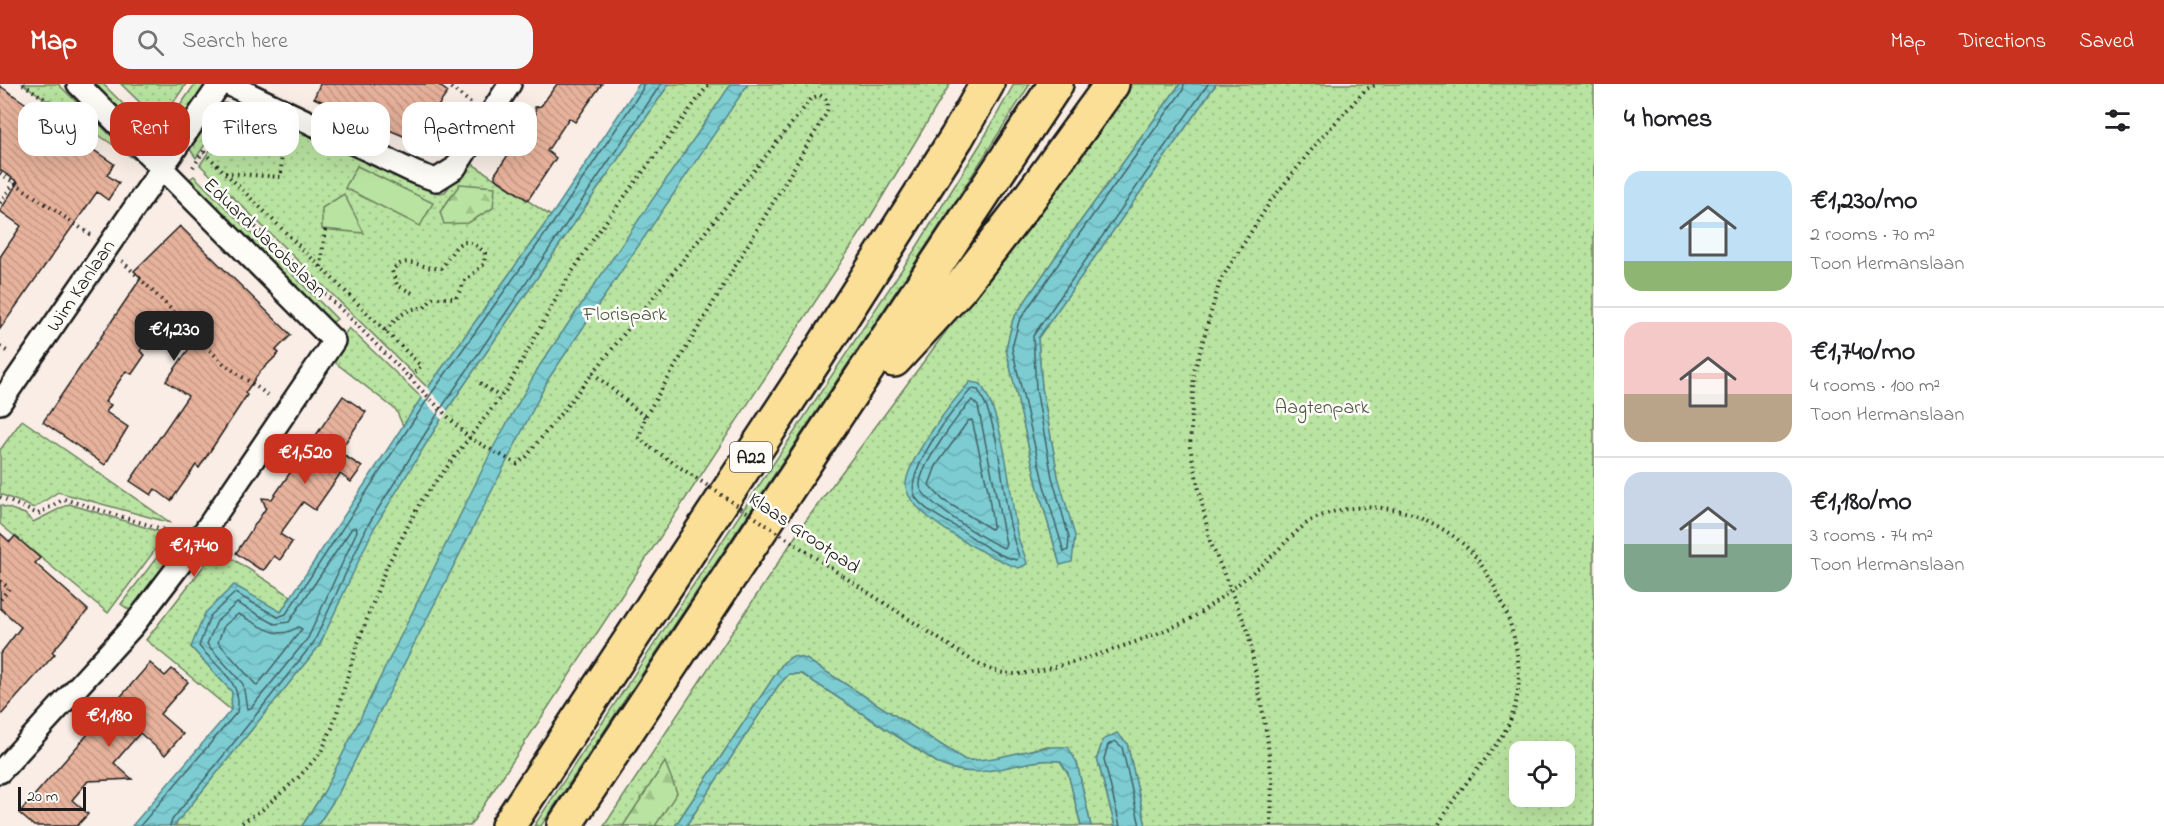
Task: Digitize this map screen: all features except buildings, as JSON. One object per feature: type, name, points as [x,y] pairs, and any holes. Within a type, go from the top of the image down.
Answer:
[{"type":"highway","name":"A22","points":[[508,826],[816,358],[957,137],[987,84]]},
{"type":"highway","name":"A22","points":[[564,826],[1056,84]]},
{"type":"highway","name":"A22","points":[[817,443],[960,288],[1022,208],[1112,84]]},
{"type":"street","name":"Eduard Jacobslaan","points":[[78,84],[169,159],[334,341],[288,409]]},
{"type":"street","name":"Wim Kanlaan","points":[[0,404],[106,246],[220,84]]},
{"type":"street","points":[[499,102],[510,84]]},
{"type":"street","points":[[236,88],[416,173],[436,180],[455,168],[463,156]]},
{"type":"street","points":[[0,772],[133,626],[195,545],[288,409]]},
{"type":"path","points":[[446,84],[469,102]]},
{"type":"path","points":[[237,826],[263,809],[300,776],[321,752],[333,726],[356,648],[386,568],[421,501],[500,397],[598,232],[709,84]]},
{"type":"path","points":[[1271,826],[1272,783],[1248,631],[1210,541],[1190,447],[1194,372],[1220,281],[1270,202],[1309,152],[1366,89],[1378,84]]},
{"type":"path","points":[[468,437],[508,461],[517,464],[526,457],[812,98],[820,94],[827,99],[829,105],[826,114],[645,417],[593,373]]},
{"type":"path","points":[[194,167],[202,155]]},
{"type":"path","points":[[208,156],[421,366],[410,377]]},
{"type":"path","points":[[224,172],[281,177],[282,156]]},
{"type":"path","name":"Eduard Jacobslaan","points":[[169,159],[194,167],[202,176]]},
{"type":"path","points":[[0,173],[106,246],[177,315]]},
{"type":"path","points":[[0,203],[14,183]]},
{"type":"path","name":"Eduard Jacobslaan","points":[[219,191],[410,377],[468,437]]},
{"type":"path","points":[[321,268],[325,229]]},
{"type":"path","points":[[385,331],[406,311],[424,308],[433,298],[456,298],[465,281],[484,264],[485,253],[468,244],[461,244],[452,248],[441,268],[434,269],[407,261],[398,265],[392,274],[397,285],[412,293]]},
{"type":"path","points":[[201,342],[224,364],[288,409]]},
{"type":"path","points":[[480,383],[500,397]]},
{"type":"path","name":"Klaas Grootpad","points":[[645,417],[639,438],[651,448],[976,663],[1014,675],[1036,673],[1145,637],[1192,618],[1230,592],[1309,522],[1339,511],[1367,507],[1411,514],[1431,522],[1452,535],[1477,558],[1499,595],[1509,622],[1517,655],[1516,692],[1513,711],[1505,731],[1456,795],[1438,826]]},
{"type":"path","points":[[0,497],[38,514],[64,499],[176,532],[195,545]]},
{"type":"path","points":[[0,581],[9,588],[0,600]]},
{"type":"green space","points":[[23,84],[58,84],[76,102],[50,102]]},
{"type":"green space","points":[[93,84],[103,84],[121,102],[111,102]]},
{"type":"green space","points":[[121,84],[186,84],[174,102],[139,102]]},
{"type":"green space","points":[[195,84],[210,84],[190,112],[190,102],[183,102]]},
{"type":"green space","name":"Florispark","points":[[669,84],[950,84],[863,229],[470,826],[317,826],[338,794],[388,693],[302,826],[174,826],[319,646],[373,528],[445,413]]},
{"type":"green space","points":[[1014,84],[1030,84],[948,213],[541,826],[534,826],[918,245],[981,143]]},
{"type":"green space","name":"Aagtenpark","points":[[1129,84],[1180,84],[1013,319],[1006,349],[1038,488],[1060,565],[1058,476],[1042,388],[1038,338],[1216,84],[1594,84],[1594,826],[1146,826],[1127,743],[1103,740],[1097,758],[1115,826],[1091,826],[1077,763],[1047,746],[984,761],[965,760],[806,659],[793,656],[783,663],[675,826],[604,826],[805,522]]},
{"type":"green space","points":[[98,123],[110,135],[110,143],[98,135]]},
{"type":"green space","points":[[202,128],[202,149],[196,158],[190,146]]},
{"type":"green space","points":[[299,132],[311,137],[311,156],[354,156],[439,193],[445,192],[468,161],[551,216],[428,388],[200,165],[206,156],[299,156]]},
{"type":"green space","points":[[357,166],[433,203],[420,226],[345,188]]},
{"type":"green space","points":[[194,176],[337,319],[332,323],[187,181]]},
{"type":"green space","points":[[460,184],[495,187],[493,208],[468,223],[444,224],[440,212]]},
{"type":"green space","points":[[344,194],[364,233],[322,229],[322,208]]},
{"type":"green space","points":[[349,328],[422,398],[403,426],[396,410],[332,360],[339,341]]},
{"type":"green space","points":[[22,420],[171,523],[58,492],[34,508],[0,494],[0,450]]},
{"type":"green space","points":[[69,504],[167,534],[108,613],[0,524],[0,505],[25,514],[33,522]]},
{"type":"green space","points":[[171,539],[181,546],[132,612],[121,604]]},
{"type":"green space","points":[[217,549],[291,596],[281,612],[191,647],[232,692],[231,710],[146,640]]},
{"type":"green space","points":[[789,674],[802,674],[941,765],[958,770],[988,771],[1029,762],[1060,761],[1068,773],[1081,826],[686,826],[778,686]]},
{"type":"green space","points":[[665,762],[677,793],[655,826],[623,826]]},
{"type":"water","points":[[639,84],[669,84],[445,413],[374,528],[319,646],[174,826],[132,826],[231,710],[232,692],[191,647],[205,613],[234,585],[281,612],[427,389],[555,210]]},
{"type":"water","points":[[731,84],[748,84],[549,378],[338,794],[317,826],[302,826],[324,792],[494,446],[540,365]]},
{"type":"water","points":[[1180,84],[1216,84],[1038,338],[1042,388],[1058,476],[1075,536],[1072,562],[1060,565],[1038,488],[1006,349],[1013,319]]},
{"type":"water","points":[[970,382],[981,384],[996,418],[1009,476],[1017,533],[1027,564],[1019,568],[990,556],[952,534],[918,508],[909,495],[906,483],[915,459],[943,416]]},
{"type":"water","points":[[793,656],[806,659],[965,760],[991,758],[1042,748],[1068,747],[1077,763],[1091,826],[1081,826],[1068,773],[1060,761],[1044,761],[973,772],[941,765],[802,674],[789,674],[778,686],[686,826],[675,826],[783,663]]},
{"type":"water","points":[[1117,733],[1127,743],[1146,826],[1115,826],[1097,758],[1103,740]]},
{"type":"pier","points":[[426,386],[448,411],[442,420],[419,395]]}]
